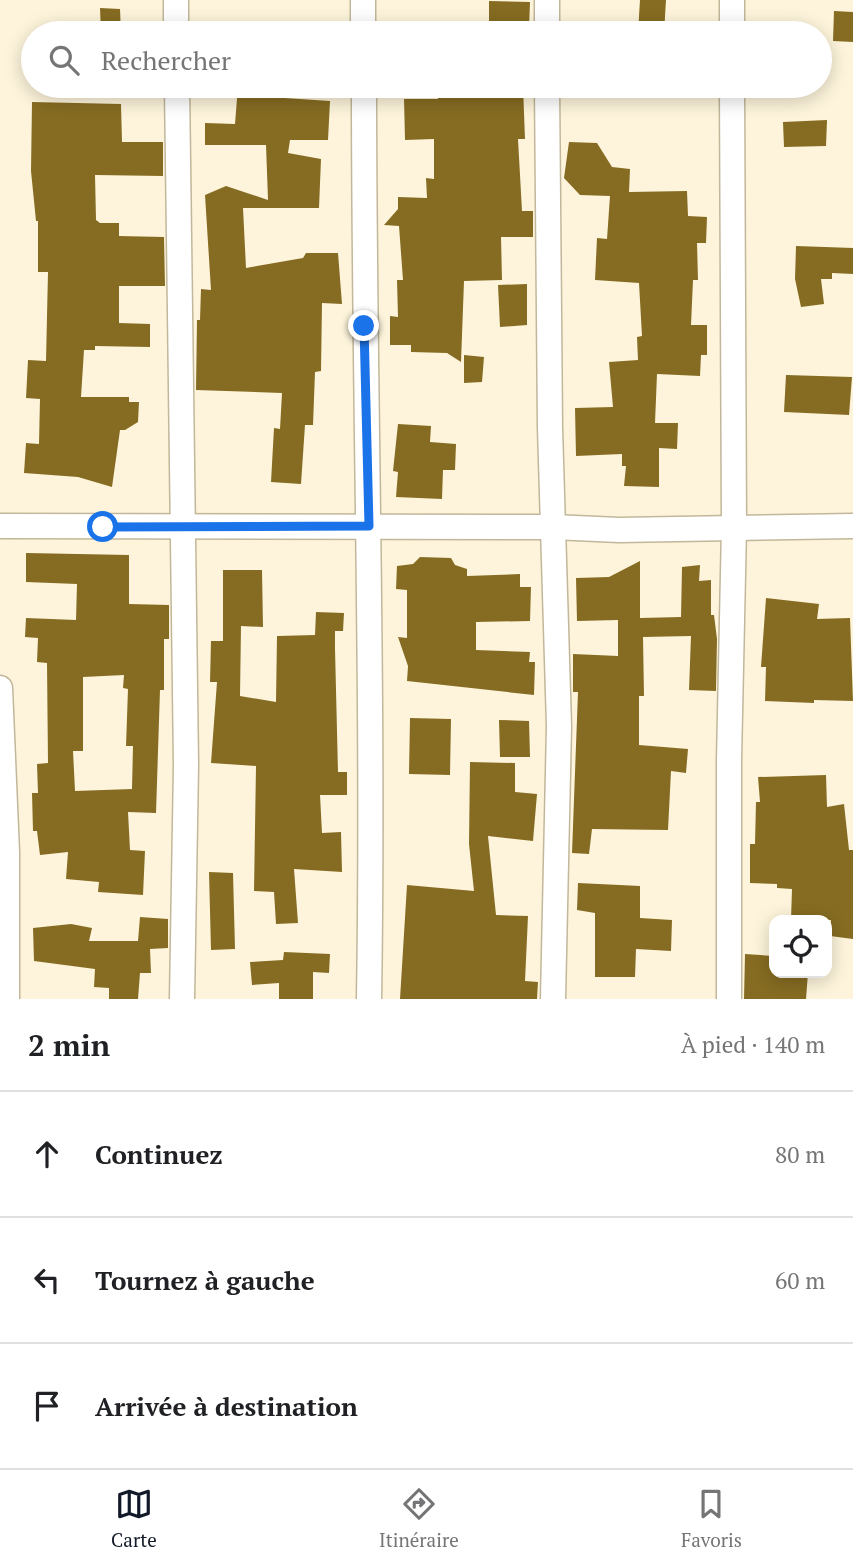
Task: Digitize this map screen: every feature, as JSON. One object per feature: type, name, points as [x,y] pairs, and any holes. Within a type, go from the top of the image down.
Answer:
[{"type":"street","points":[[176,0],[176,21]]},
{"type":"street","points":[[363,0],[363,21]]},
{"type":"street","points":[[547,0],[547,21]]},
{"type":"street","points":[[732,0],[732,21]]},
{"type":"street","points":[[177,98],[186,765],[182,999]]},
{"type":"street","points":[[363,98],[364,326],[369,526],[369,999]]},
{"type":"street","points":[[547,98],[553,527],[559,726],[554,999]]},
{"type":"street","points":[[729,999],[729,760],[734,527],[732,98]]},
{"type":"street","points":[[0,526],[553,527],[619,530],[853,526]]},
{"type":"street","points":[[0,688],[7,852],[8,999]]},
{"type":"building","points":[[640,0],[666,0],[665,21],[639,21]]},
{"type":"building","points":[[489,1],[530,2],[529,21],[489,21]]},
{"type":"building","points":[[100,8],[120,9],[120,21],[101,21]]},
{"type":"building","points":[[834,11],[853,12],[853,42],[833,41]]},
{"type":"building","points":[[237,98],[330,101],[328,140],[290,140],[288,153],[321,159],[319,208],[243,208],[246,268],[303,258],[306,253],[338,253],[342,304],[322,303],[321,371],[315,372],[313,425],[305,425],[301,484],[271,482],[274,428],[280,429],[282,393],[196,390],[197,320],[200,320],[201,289],[211,290],[205,195],[226,186],[268,200],[266,145],[205,145],[205,123],[235,124]]},
{"type":"building","points":[[523,98],[525,139],[518,139],[522,211],[533,211],[533,237],[501,237],[502,280],[464,281],[461,362],[447,353],[411,352],[411,345],[390,345],[390,316],[398,317],[397,280],[403,280],[399,226],[384,225],[398,209],[398,197],[427,198],[426,178],[434,179],[434,139],[405,140],[404,99]]},
{"type":"building","points":[[32,102],[121,104],[122,142],[163,142],[163,176],[95,175],[96,220],[100,223],[119,223],[119,236],[164,237],[165,286],[119,286],[119,323],[150,324],[150,347],[95,346],[95,350],[84,350],[81,397],[129,397],[129,402],[139,402],[138,422],[120,430],[112,487],[78,477],[24,473],[26,443],[39,444],[40,399],[26,398],[28,360],[46,361],[48,272],[38,272],[38,221],[31,171]]},
{"type":"building","points":[[827,120],[826,146],[784,147],[783,122]]},
{"type":"building","points":[[569,142],[597,143],[612,167],[630,169],[629,192],[687,191],[688,216],[707,217],[706,243],[697,243],[698,280],[693,280],[691,325],[707,325],[707,355],[701,355],[700,376],[657,374],[655,423],[678,423],[677,449],[659,448],[659,487],[624,486],[626,466],[622,466],[622,454],[576,456],[575,408],[613,407],[609,362],[638,360],[637,337],[642,336],[639,283],[595,280],[597,238],[607,239],[610,196],[580,195],[564,178]]},
{"type":"building","points":[[796,246],[853,248],[853,274],[832,273],[832,279],[821,279],[824,304],[801,307],[795,279]]},
{"type":"building","points":[[527,284],[527,325],[500,327],[498,285]]},
{"type":"building","points":[[464,355],[484,357],[482,382],[464,383]]},
{"type":"building","points":[[786,375],[852,377],[849,415],[784,412]]},
{"type":"building","points":[[398,424],[431,426],[430,442],[456,444],[455,470],[443,470],[442,499],[396,497],[398,472],[393,471]]},
{"type":"building","points":[[26,553],[129,555],[129,604],[169,605],[169,639],[164,639],[164,690],[160,690],[156,813],[128,812],[130,850],[145,851],[143,895],[98,892],[99,882],[66,879],[68,852],[40,855],[37,831],[33,831],[32,793],[38,793],[37,764],[48,763],[47,663],[37,662],[38,638],[25,637],[26,618],[76,620],[77,584],[26,582]],"holes":[[[124,675],[123,688],[128,689],[126,746],[133,746],[132,789],[75,791],[73,751],[83,751],[83,677]]]},
{"type":"building","points":[[420,557],[451,558],[455,565],[467,569],[467,576],[520,574],[520,587],[531,587],[530,621],[476,622],[476,650],[530,652],[529,662],[535,662],[534,695],[407,681],[408,666],[398,637],[407,638],[407,590],[396,589],[397,566],[413,564]]},
{"type":"building","points":[[640,561],[640,618],[681,617],[682,567],[700,565],[699,581],[711,580],[711,615],[714,615],[717,639],[716,691],[689,690],[691,636],[643,637],[644,696],[639,696],[639,745],[688,749],[686,773],[671,771],[668,830],[592,829],[589,854],[572,853],[578,692],[573,692],[573,654],[618,656],[618,620],[577,621],[576,578],[609,577]]},
{"type":"building","points":[[223,570],[262,570],[263,627],[241,626],[240,696],[276,702],[277,636],[315,635],[316,612],[344,613],[343,631],[335,631],[335,649],[338,772],[347,772],[347,795],[320,795],[322,833],[341,832],[342,872],[294,869],[298,923],[276,924],[274,892],[254,891],[256,766],[211,763],[217,682],[210,682],[211,641],[223,641]]},
{"type":"building","points":[[766,598],[819,604],[817,619],[850,618],[853,701],[765,701],[766,667],[761,667]]},
{"type":"building","points":[[410,718],[451,719],[450,775],[409,774]]},
{"type":"building","points":[[499,720],[529,721],[530,757],[500,757]]},
{"type":"building","points":[[470,762],[515,763],[515,792],[537,794],[533,841],[488,836],[496,915],[528,916],[525,981],[538,982],[537,999],[400,999],[407,885],[474,891],[469,844]]},
{"type":"building","points":[[826,775],[827,807],[844,804],[849,850],[853,850],[853,939],[832,936],[832,915],[791,915],[792,889],[777,888],[777,884],[750,883],[750,844],[755,844],[756,802],[760,802],[758,777]]},
{"type":"building","points":[[209,872],[233,873],[235,949],[211,950]]},
{"type":"building","points":[[578,883],[640,886],[640,918],[672,920],[671,951],[636,949],[635,977],[595,977],[595,913],[577,910]]},
{"type":"building","points":[[140,917],[168,919],[168,948],[150,949],[151,973],[140,973],[138,999],[109,999],[109,988],[94,987],[95,969],[34,961],[33,928],[71,924],[92,928],[89,941],[138,941]]},
{"type":"building","points":[[284,952],[330,954],[329,973],[313,972],[313,999],[279,999],[279,983],[252,985],[250,962],[283,960]]},
{"type":"building","points":[[745,954],[769,956],[769,978],[808,978],[806,999],[744,999]]},
{"type":"route","points":[[103,527],[369,526],[364,326]]}]
